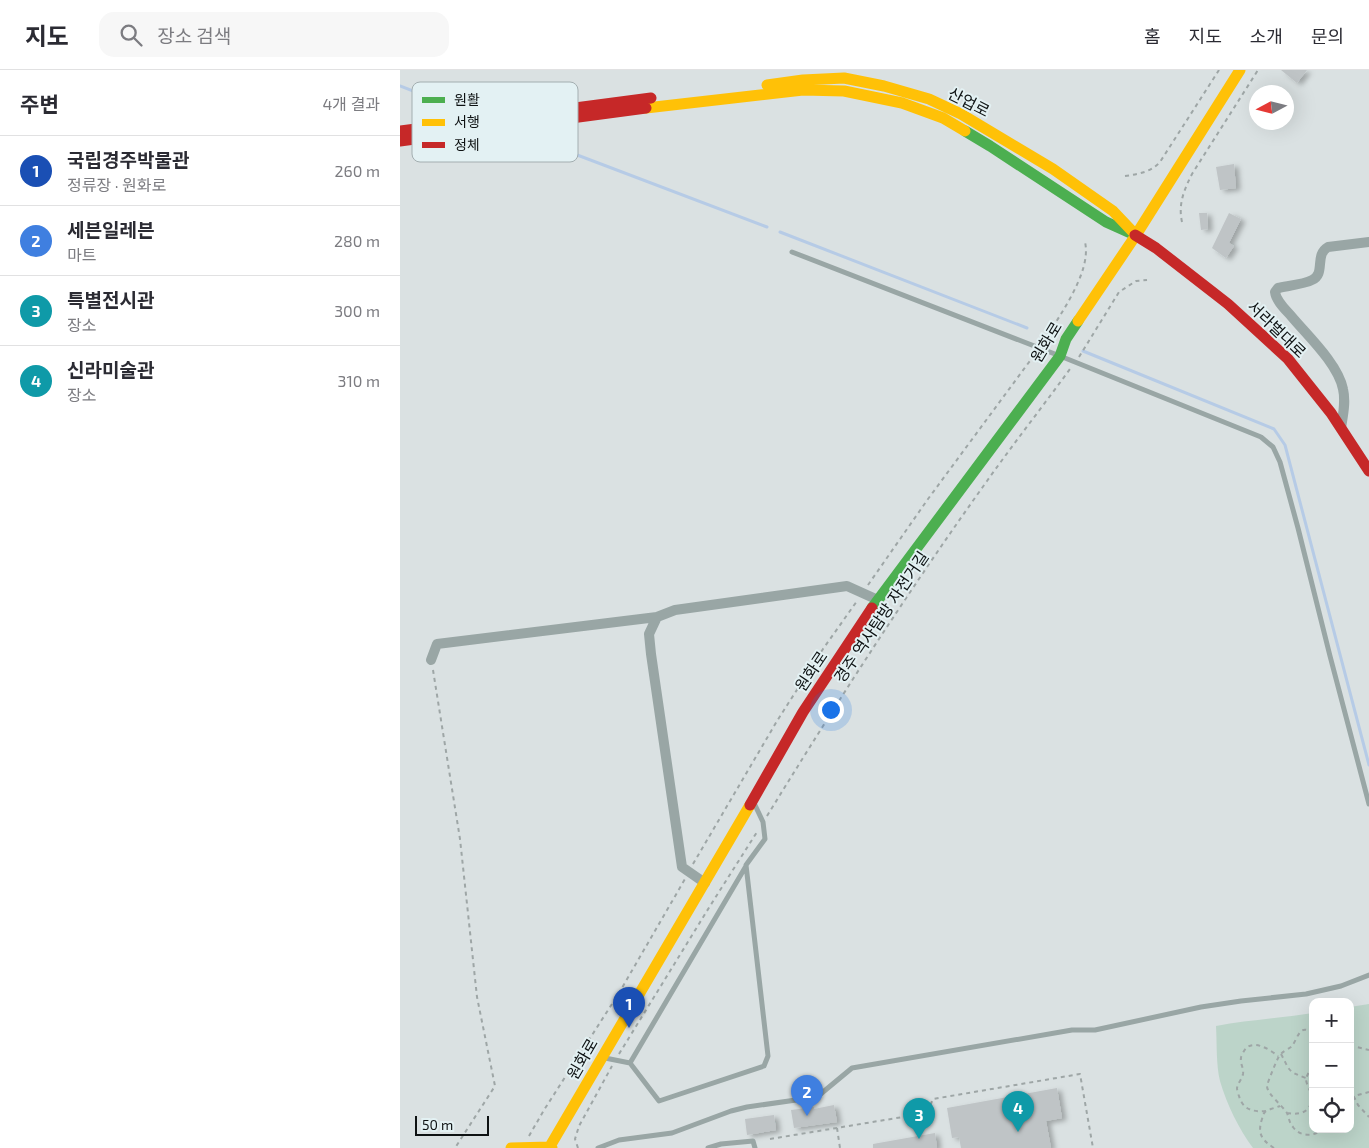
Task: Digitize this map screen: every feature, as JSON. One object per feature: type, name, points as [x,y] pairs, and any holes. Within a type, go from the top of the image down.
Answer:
[{"type":"street","points":[[1136,235],[1240,70]]},
{"type":"street","name":"산업로","points":[[578,108],[803,80],[844,78],[884,86],[929,99],[961,114],[1025,151],[1113,211],[1136,235]]},
{"type":"street","name":"산업로","points":[[578,117],[804,90],[844,92],[902,103],[943,118],[990,146],[1106,222],[1136,235]]},
{"type":"street","name":"원화로","points":[[550,1148],[803,712],[878,600],[1060,356],[1066,340],[1136,235]]},
{"type":"street","name":"서라벌대로","points":[[1136,235],[1156,248],[1228,304],[1288,359],[1332,413],[1369,471]]},
{"type":"street","points":[[1342,428],[1344,401],[1340,378],[1322,351],[1275,296],[1275,292],[1278,288],[1313,280],[1318,276],[1323,250],[1369,242]]},
{"type":"street","points":[[431,660],[437,644],[657,617],[675,610],[847,586],[878,600]]},
{"type":"street","points":[[657,617],[650,634],[651,654],[682,867],[705,883]]},
{"type":"street","points":[[512,1148],[550,1148]]},
{"type":"lane","points":[[792,252],[1076,362],[1260,436],[1273,447],[1280,462],[1298,528],[1369,804]]},
{"type":"lane","points":[[630,1063],[746,865],[765,839],[763,822],[752,799]]},
{"type":"lane","points":[[602,1057],[630,1063],[659,1101],[764,1066],[768,1056],[746,865]]},
{"type":"lane","points":[[598,1148],[619,1140],[672,1133],[739,1109],[817,1097],[852,1068],[1072,1030],[1095,1030],[1209,1006],[1306,994],[1341,986],[1369,975]]},
{"type":"lane","points":[[708,1148],[721,1144],[753,1142],[755,1148]]},
{"type":"path","points":[[1125,176],[1141,174],[1155,168],[1219,70]]},
{"type":"path","points":[[1182,222],[1180,213],[1183,191],[1258,70]]},
{"type":"path","name":"경주 역사탐방 자전거길","points":[[578,1148],[575,1139],[579,1126],[616,1060],[708,908],[889,623],[987,481],[1076,362],[1119,292],[1136,281],[1147,280]]},
{"type":"path","points":[[431,660],[460,839],[477,997],[495,1086],[455,1148]]},
{"type":"path","points":[[1309,1031],[1304,1030],[1299,1033],[1292,1046],[1278,1056],[1266,1083],[1267,1090],[1270,1095],[1277,1099],[1280,1106],[1287,1113],[1293,1128],[1302,1134],[1312,1135],[1316,1133]]},
{"type":"path","points":[[1278,1056],[1259,1045],[1252,1045],[1246,1048],[1242,1053],[1241,1059],[1243,1075],[1237,1089],[1240,1101],[1248,1110],[1266,1111],[1280,1106]]},
{"type":"path","points":[[1354,1047],[1369,1050]]},
{"type":"path","points":[[1281,1054],[1287,1068],[1293,1074],[1307,1078]]},
{"type":"path","points":[[1287,1113],[1304,1112],[1309,1108],[1312,1100],[1306,1080],[1309,1073]]},
{"type":"path","points":[[770,1139],[927,1113],[933,1099],[1080,1074],[1093,1148]]},
{"type":"path","points":[[1369,1092],[1354,1096],[1358,1105],[1369,1117]]},
{"type":"path","points":[[1266,1111],[1259,1126],[1261,1136],[1266,1143],[1274,1148]]},
{"type":"path","points":[[837,1128],[840,1148]]},
{"type":"green space","points":[[1369,1004],[1369,1148],[1253,1148],[1234,1116],[1220,1081],[1217,1061],[1216,1026],[1309,1013],[1309,1133],[1354,1133],[1354,1006]]},
{"type":"building","points":[[1281,70],[1307,70],[1297,83]]},
{"type":"building","points":[[1234,164],[1236,188],[1220,190],[1216,167]]},
{"type":"building","points":[[1199,213],[1207,213],[1208,229],[1201,230]]},
{"type":"building","points":[[1229,213],[1241,219],[1229,243],[1234,246],[1226,258],[1212,248]]},
{"type":"building","points":[[1057,1088],[1062,1118],[1046,1121],[1051,1148],[961,1148],[959,1137],[952,1138],[947,1108]]},
{"type":"building","points":[[834,1105],[837,1122],[794,1128],[791,1110],[814,1107],[814,1109]]},
{"type":"building","points":[[774,1115],[776,1130],[747,1135],[745,1119]]},
{"type":"building","points":[[935,1133],[937,1148],[873,1148],[873,1144]]},
{"type":"waterway","points":[[400,86],[412,91]]},
{"type":"waterway","points":[[578,155],[767,227]]},
{"type":"waterway","points":[[780,232],[1027,328]]},
{"type":"waterway","points":[[1083,351],[1274,429],[1285,445],[1369,765]]},
{"type":"traffic: fast","points":[[965,131],[1106,222],[1135,235]]},
{"type":"traffic: fast","points":[[872,608],[1060,356],[1066,339],[1078,321]]},
{"type":"traffic: slow","points":[[1078,321],[1136,235],[1240,70]]},
{"type":"traffic: slow","points":[[767,85],[803,80],[844,78],[884,86],[929,99],[961,114],[1053,169],[1113,211],[1132,231]]},
{"type":"traffic: slow","points":[[646,108],[803,90],[844,91],[902,103],[943,118],[965,131]]},
{"type":"traffic: slow","points":[[549,1148],[750,805]]},
{"type":"traffic: slow","points":[[511,1148],[552,1148]]},
{"type":"traffic: jam","points":[[578,108],[651,98]]},
{"type":"traffic: jam","points":[[578,117],[646,108]]},
{"type":"traffic: jam","points":[[400,131],[412,129]]},
{"type":"traffic: jam","points":[[400,141],[412,139]]},
{"type":"traffic: jam","points":[[1135,235],[1156,248],[1228,304],[1288,359],[1331,413],[1369,471]]},
{"type":"traffic: jam","points":[[750,805],[803,712],[872,608]]},
{"type":"place","name":"국립경주박물관","points":[[629,1028]]},
{"type":"place","name":"세븐일레븐","points":[[807,1116]]},
{"type":"place","name":"신라미술관","points":[[1018,1132]]},
{"type":"place","name":"특별전시관","points":[[919,1139]]}]
